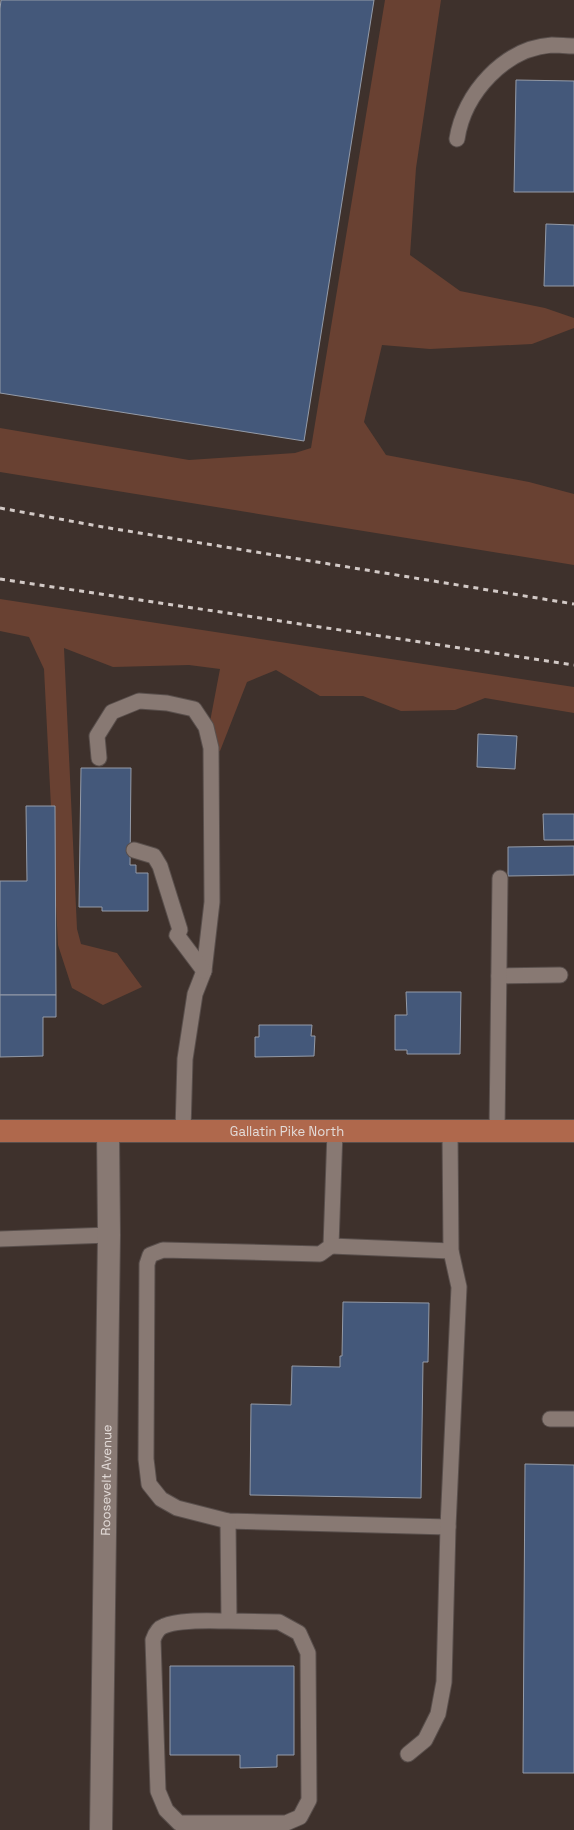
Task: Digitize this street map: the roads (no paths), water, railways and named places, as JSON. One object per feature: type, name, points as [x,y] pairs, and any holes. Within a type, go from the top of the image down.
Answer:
[{"type":"main road","name":"Gallatin Pike North","points":[[0,1131],[574,1132]]},
{"type":"street","name":"Roosevelt Avenue","points":[[101,1830],[109,1235],[108,1131]]},
{"type":"lane","points":[[457,139],[459,126],[472,99],[485,79],[500,65],[534,50],[551,45],[574,46]]},
{"type":"lane","points":[[98,758],[97,736],[112,712],[139,701],[167,703],[194,709],[206,727],[211,748],[212,902],[204,971],[195,994],[185,1059],[183,1131]]},
{"type":"lane","points":[[134,850],[154,856],[160,866],[180,930],[177,935],[204,971]]},
{"type":"lane","points":[[497,1131],[500,878]]},
{"type":"lane","points":[[499,976],[560,975]]},
{"type":"lane","points":[[331,1246],[335,1131]]},
{"type":"lane","points":[[408,1754],[425,1740],[438,1714],[444,1682],[448,1527],[459,1287],[451,1251],[450,1131]]},
{"type":"lane","points":[[0,1240],[109,1235]]},
{"type":"lane","points":[[448,1527],[228,1521],[177,1508],[161,1499],[149,1484],[146,1459],[147,1264],[150,1255],[163,1250],[320,1254],[331,1246],[451,1251]]},
{"type":"lane","points":[[550,1419],[574,1419]]},
{"type":"lane","points":[[228,1521],[229,1621]]},
{"type":"lane","points":[[194,1620],[229,1621],[279,1622],[300,1633],[308,1653],[309,1800],[300,1817],[286,1823],[179,1823],[166,1810],[158,1791],[152,1640],[156,1632],[164,1626],[194,1620]]},
{"type":"railway","points":[[0,508],[103,527],[574,604]]},
{"type":"railway","points":[[0,579],[574,665]]}]
